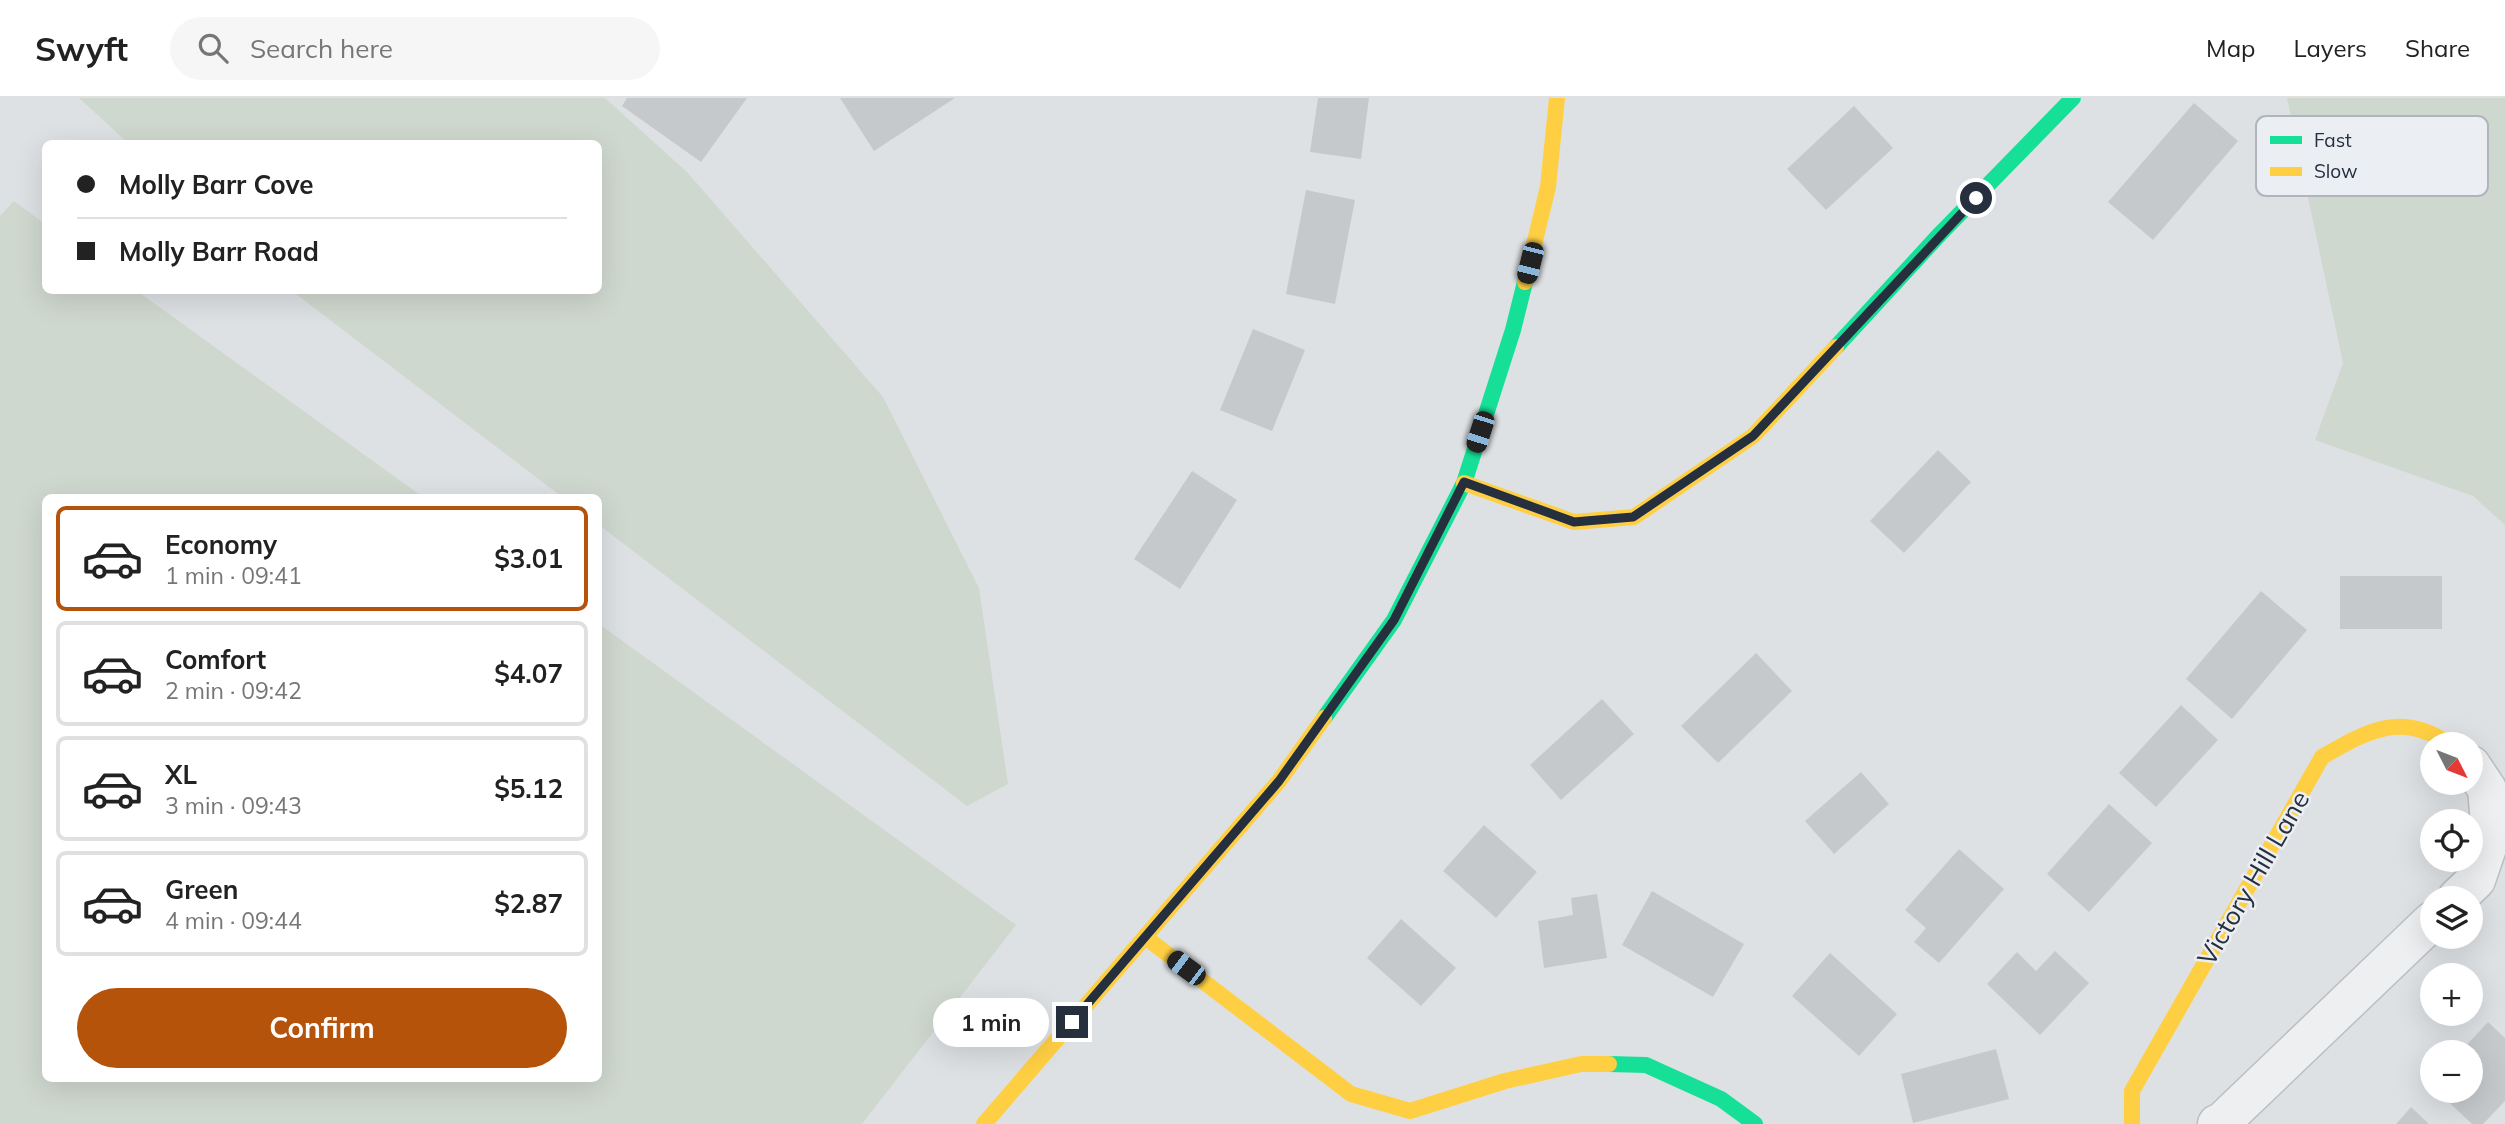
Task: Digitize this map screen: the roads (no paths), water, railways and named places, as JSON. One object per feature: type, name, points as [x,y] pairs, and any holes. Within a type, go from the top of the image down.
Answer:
[{"type":"street","points":[[984,1124],[1279,781],[1394,620],[1464,482],[1513,330],[1548,187],[1557,98]]},
{"type":"street","points":[[1464,482],[1574,522],[1633,517],[1753,436],[1941,234],[2073,98]]},
{"type":"street","name":"Victory Hill Lane","points":[[2132,1124],[2132,1091],[2322,757],[2360,734],[2401,724],[2432,732]]},
{"type":"street","points":[[2470,886],[2476,880],[2491,836],[2487,789],[2483,783]]},
{"type":"street","points":[[2217,1124],[2420,932]]},
{"type":"street","points":[[1145,937],[1351,1094],[1410,1111],[1505,1081],[1581,1064],[1646,1065],[1721,1099],[1755,1124]]}]
